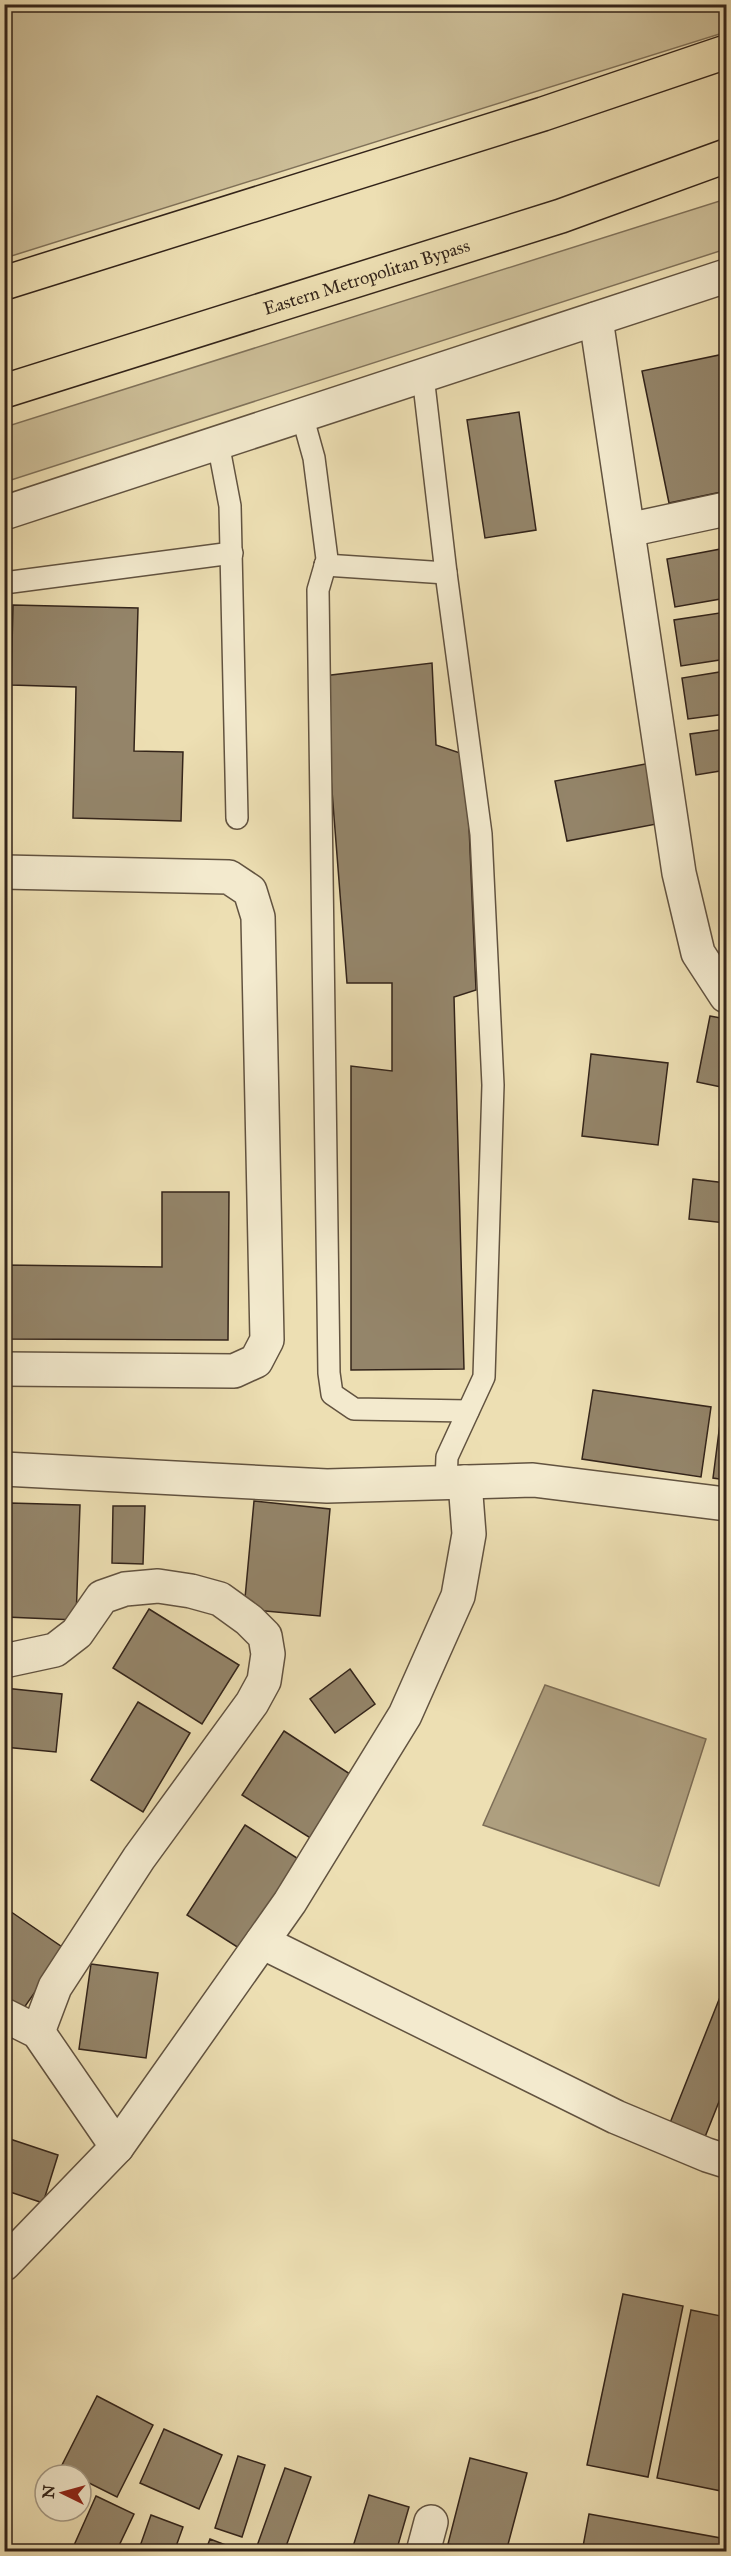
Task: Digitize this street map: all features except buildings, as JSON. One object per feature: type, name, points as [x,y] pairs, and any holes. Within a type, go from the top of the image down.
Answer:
[{"type":"main road","points":[[4,283],[543,114],[726,52]]},
{"type":"main road","name":"Eastern Metropolitan Bypass","points":[[4,391],[561,216],[726,156]]},
{"type":"street","points":[[4,513],[726,276]]},
{"type":"street","points":[[596,319],[679,873],[698,953],[726,996]]},
{"type":"street","points":[[628,530],[726,509]]},
{"type":"street","points":[[4,872],[229,877],[250,891],[258,917],[267,1340],[256,1361],[234,1371],[4,1370]]},
{"type":"street","points":[[4,1469],[327,1486],[533,1480],[726,1504]]},
{"type":"street","points":[[4,2264],[117,2147],[290,1902],[405,1715],[458,1596],[469,1534],[456,1483]]},
{"type":"street","points":[[4,1661],[55,1650],[77,1633],[102,1597],[125,1589],[158,1586],[191,1591],[220,1599],[249,1620],[265,1636],[268,1654],[264,1682],[252,1703],[139,1858],[55,1986],[38,2032]]},
{"type":"street","points":[[262,1942],[616,2117],[726,2161]]},
{"type":"street","points":[[4,2015],[38,2032],[117,2147]]},
{"type":"lane","points":[[423,376],[446,573],[481,834],[493,1085],[483,1377],[447,1457],[456,1483]]},
{"type":"lane","points":[[302,415],[315,469],[327,559],[318,590],[329,1373],[332,1394],[354,1408],[468,1411]]},
{"type":"lane","points":[[218,443],[230,506],[237,818]]},
{"type":"lane","points":[[4,583],[232,553]]},
{"type":"lane","points":[[326,565],[446,573]]},
{"type":"shaded area","points":[[5,4],[726,4],[726,32],[5,258]]},
{"type":"shaded area","points":[[726,199],[726,249],[5,482],[5,427]]},
{"type":"shaded area","points":[[545,1685],[706,1739],[659,1886],[483,1825]]}]
